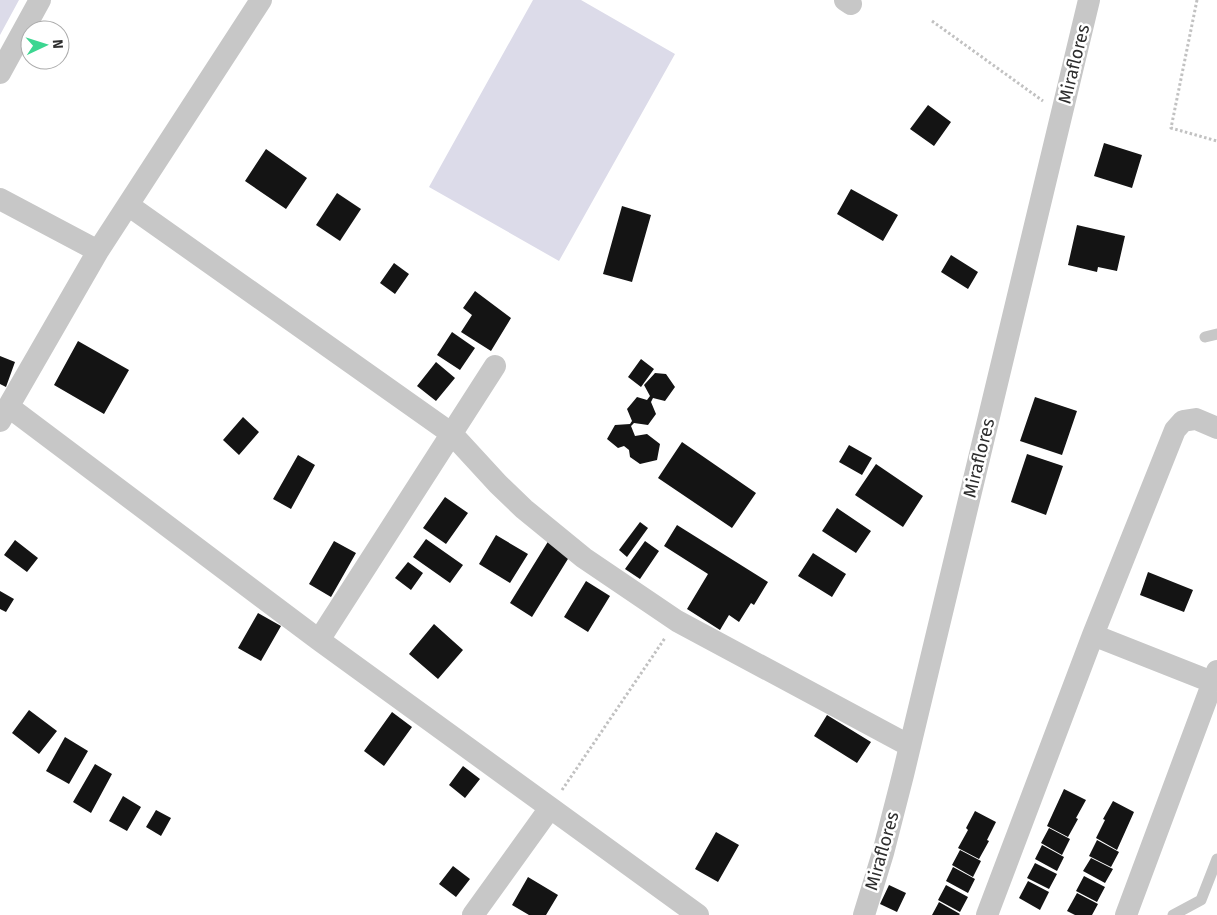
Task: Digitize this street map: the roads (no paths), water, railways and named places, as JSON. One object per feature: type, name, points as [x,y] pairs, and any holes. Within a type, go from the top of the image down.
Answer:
[{"type":"street","points":[[0,73],[40,0]]},
{"type":"street","points":[[262,0],[98,252],[4,414],[698,915]]},
{"type":"street","name":"Miraflores","points":[[864,915],[883,852],[910,746],[1089,0]]},
{"type":"street","points":[[0,199],[98,252]]},
{"type":"street","points":[[128,205],[452,434],[524,509],[584,558],[677,621],[910,746]]},
{"type":"street","points":[[319,640],[495,366]]},
{"type":"street","points":[[987,915],[1093,635],[1175,430],[1183,421],[1196,420],[1217,428]]},
{"type":"street","points":[[1093,635],[1215,677],[1126,915]]},
{"type":"street","points":[[473,915],[550,808]]},
{"type":"lane","points":[[1205,337],[1217,334]]},
{"type":"lane","points":[[1173,915],[1201,900],[1217,860]]}]
